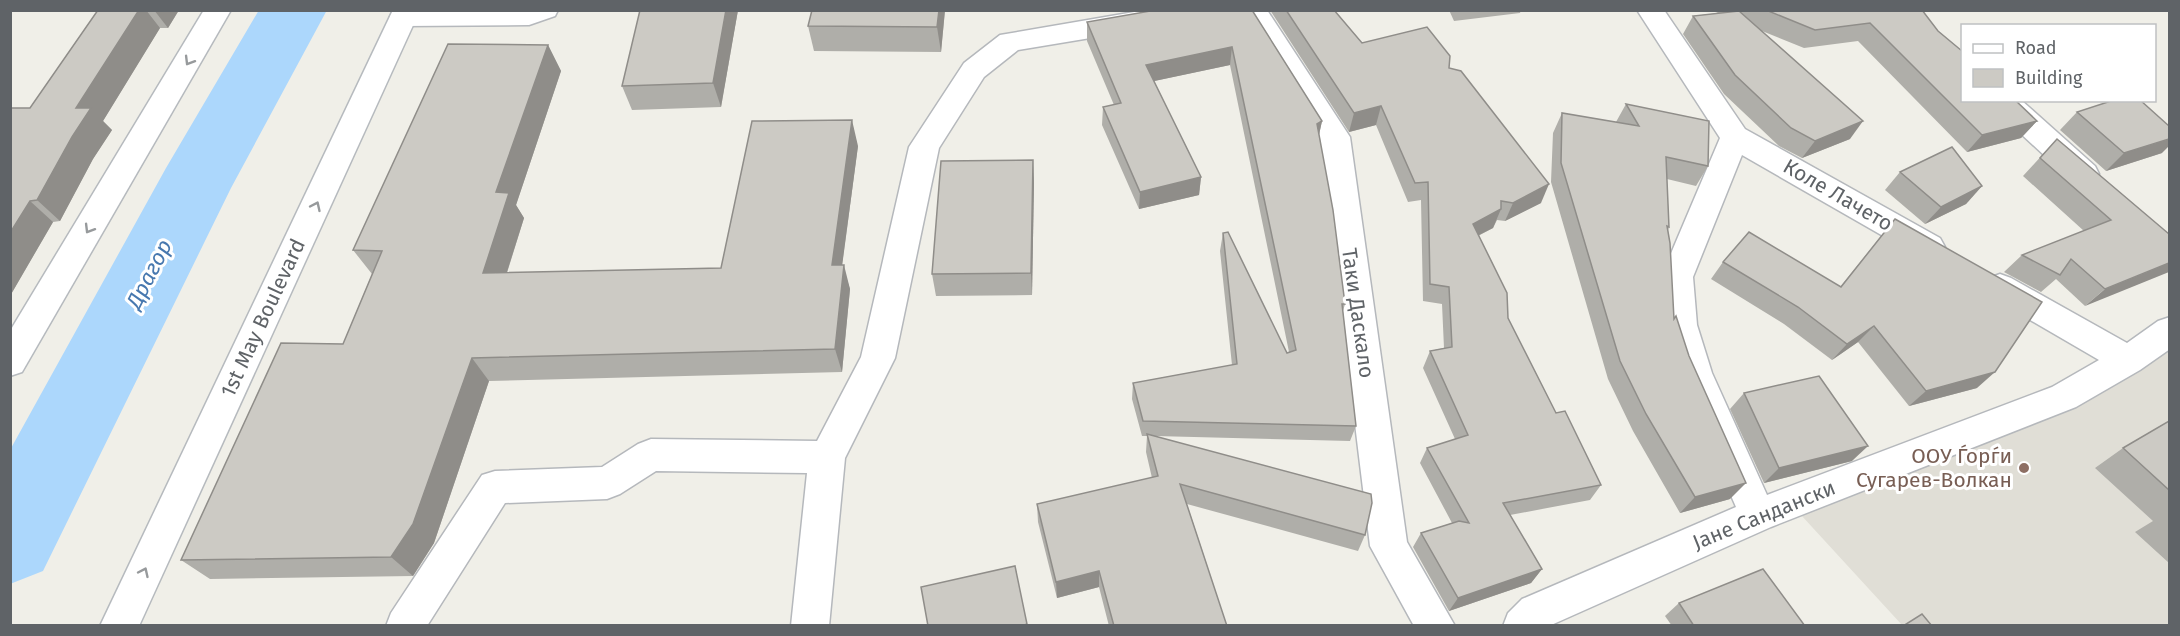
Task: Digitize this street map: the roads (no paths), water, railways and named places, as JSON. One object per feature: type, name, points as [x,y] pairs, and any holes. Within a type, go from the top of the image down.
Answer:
[{"type":"street","points":[[10,362],[219,10]]},
{"type":"street","points":[[406,14],[529,16],[545,10]]},
{"type":"street","points":[[810,626],[827,457],[878,358],[924,147],[974,70],[1011,42],[1205,10]]},
{"type":"street","name":"Таки Даскало","points":[[1253,10],[1335,137],[1389,546],[1436,626]]},
{"type":"street","name":"Коле Лачето","points":[[1650,10],[1735,137],[2128,360]]},
{"type":"street","name":"1st May Boulevard","points":[[119,626],[406,14]]},
{"type":"street","points":[[2004,102],[2108,195]]},
{"type":"street","points":[[1735,137],[1677,278],[1680,325],[1695,373],[1758,515]]},
{"type":"street","name":"Јане Сандански","points":[[1522,626],[1536,612],[1758,515],[2064,397],[2128,360],[2169,331]]},
{"type":"street","points":[[405,626],[495,487],[607,483],[651,455],[827,457]]},
{"type":"waterway","name":"Драгор","points":[[10,541],[193,188],[293,10]]},
{"type":"place","name":"ООУ Ѓорѓи Сугарев-Волкан","points":[[2024,468]]}]
